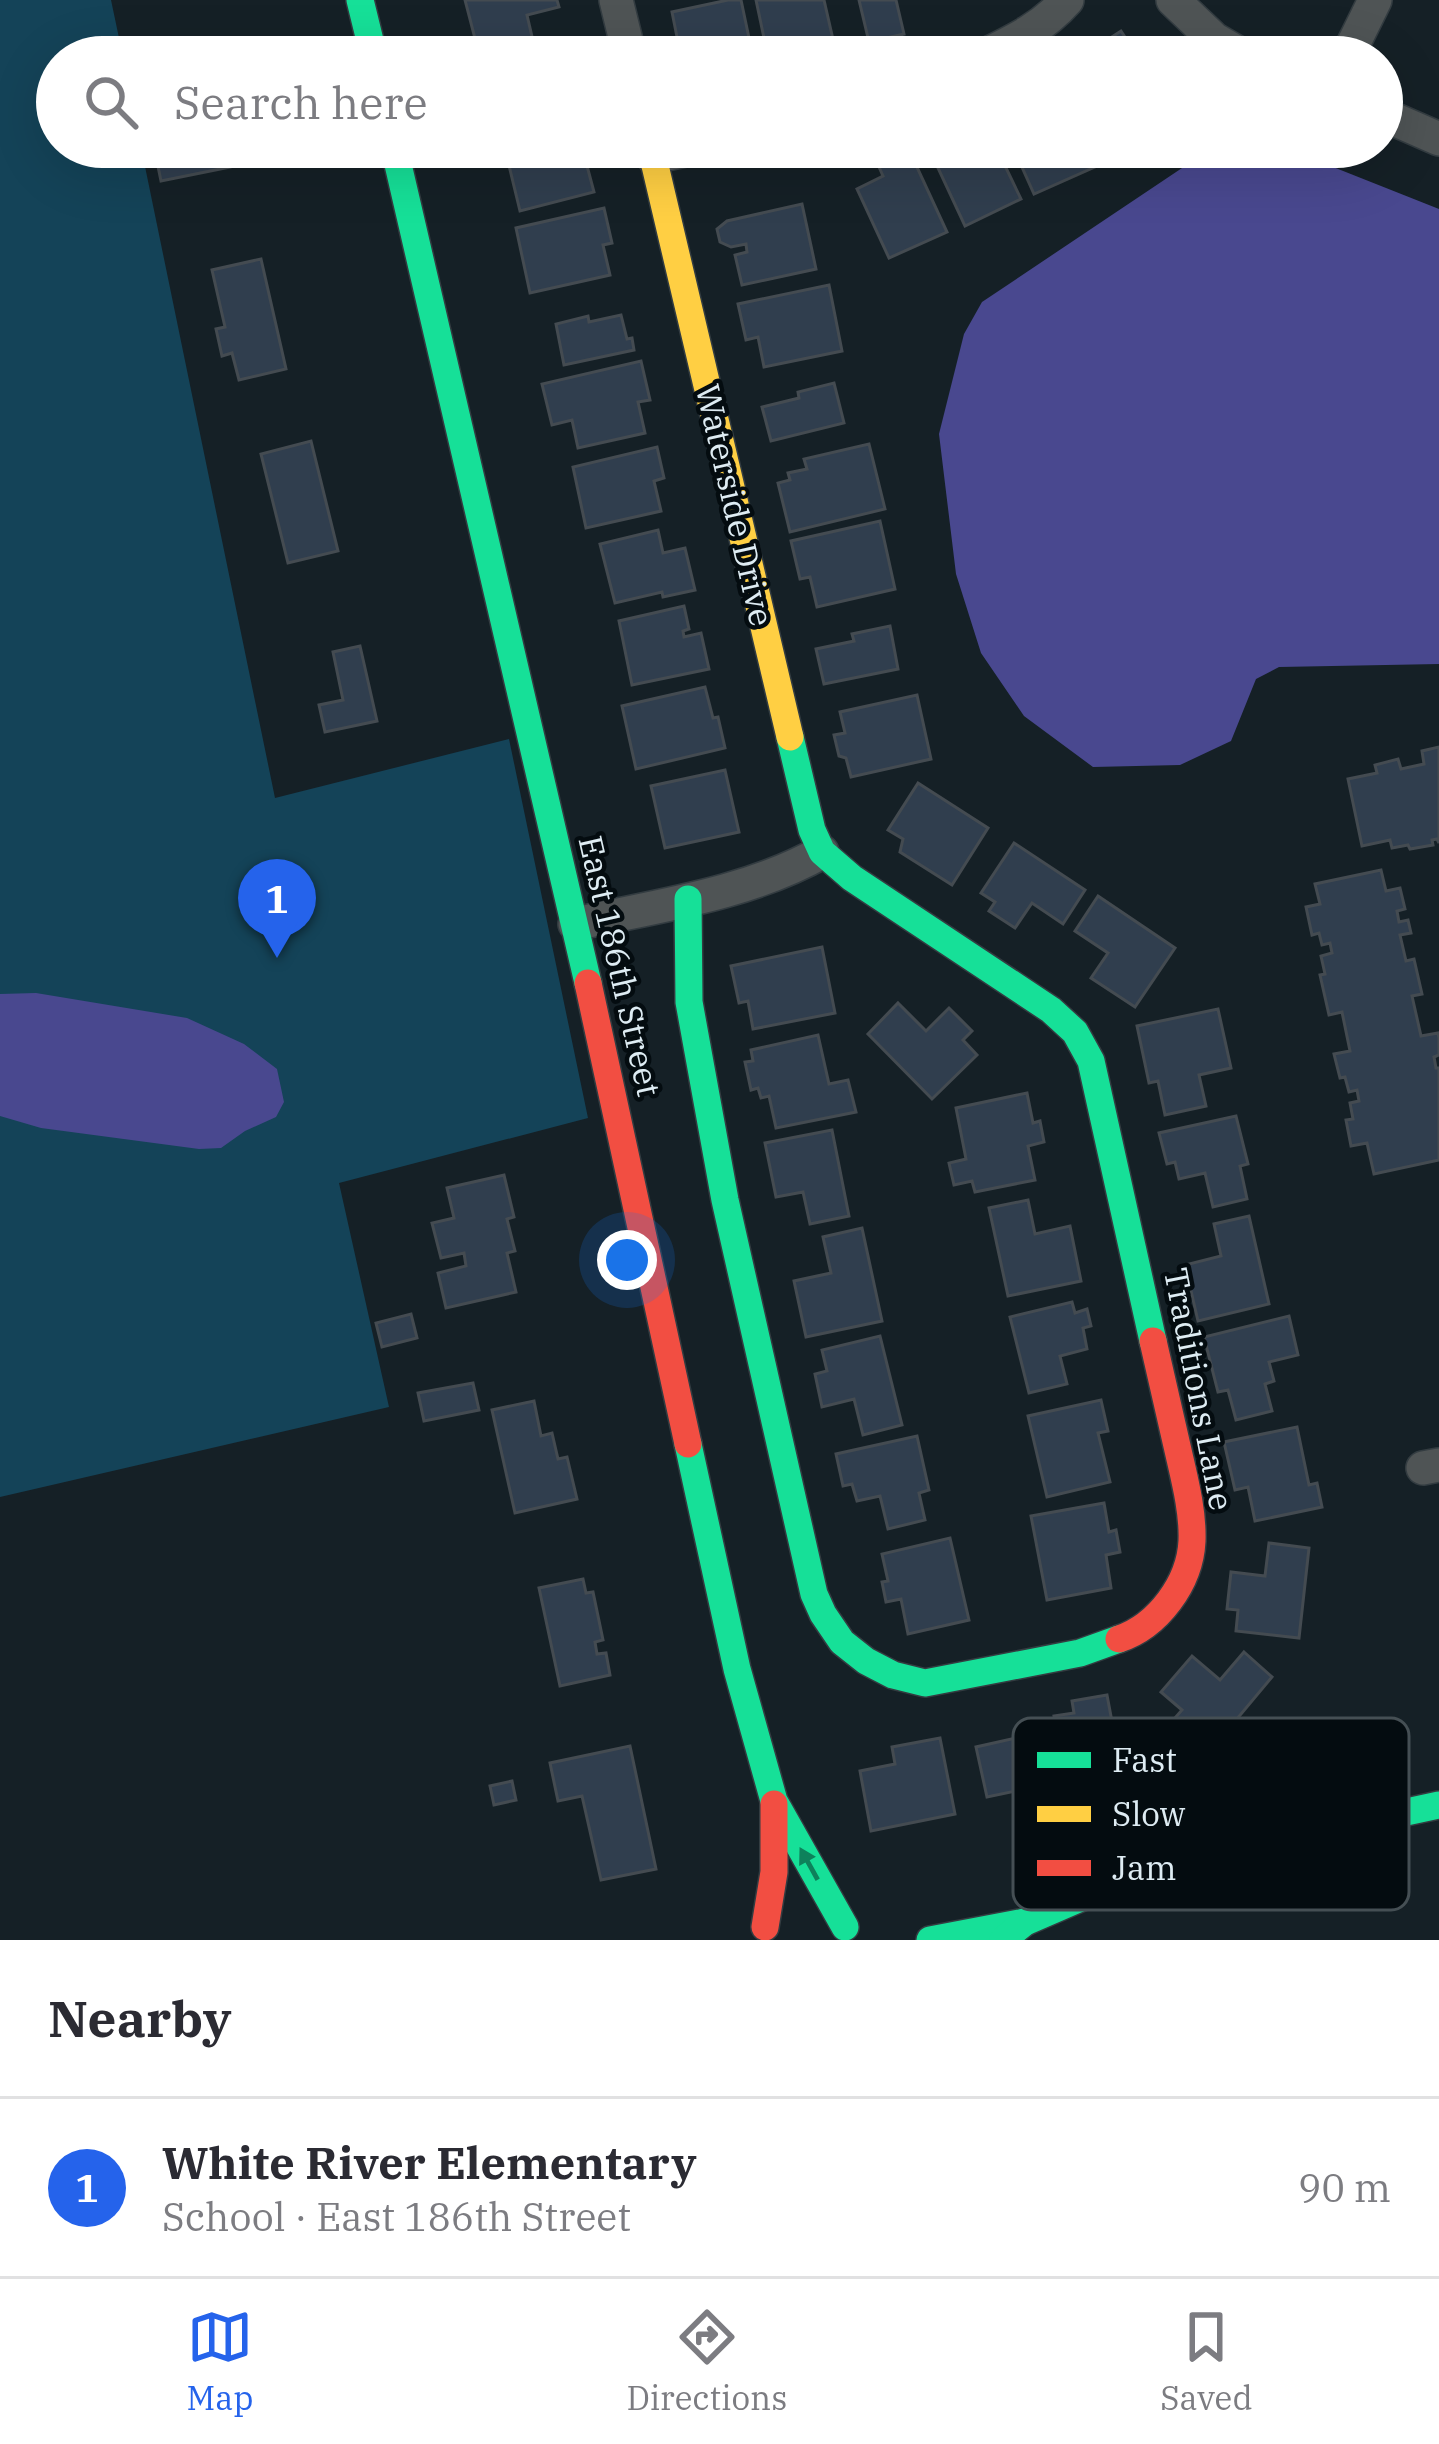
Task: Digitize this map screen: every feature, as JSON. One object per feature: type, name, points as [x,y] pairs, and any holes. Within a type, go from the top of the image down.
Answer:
[{"type":"street","points":[[360,0],[369,36]]},
{"type":"street","points":[[616,0],[625,36]]},
{"type":"street","points":[[1026,36],[1067,0]]},
{"type":"street","points":[[1173,0],[1211,36]]},
{"type":"street","points":[[1357,36],[1375,0]]},
{"type":"street","points":[[1403,123],[1439,139]]},
{"type":"street","name":"East 186th Street","points":[[399,168],[575,924],[737,1669],[774,1801],[854,1933]]},
{"type":"street","name":"Waterside Drive","points":[[656,168],[812,830],[822,852]]},
{"type":"street","points":[[575,924],[774,875],[822,852]]},
{"type":"street","name":"Traditions Lane","points":[[688,899],[689,1002],[725,1200],[814,1594],[823,1614],[842,1642],[866,1661],[893,1676],[925,1683],[1106,1646],[1137,1634],[1158,1613],[1185,1577],[1192,1542],[1189,1501],[1091,1060],[1075,1032],[1051,1010],[852,878],[822,852]]},
{"type":"street","name":"East 186th Street","points":[[774,1801],[777,1926]]},
{"type":"street","points":[[1409,1811],[1439,1804]]},
{"type":"street","points":[[930,1940],[1014,1931],[1059,1910]]},
{"type":"street","points":[[777,1926],[819,1918],[854,1933]]},
{"type":"shaded area","points":[[0,0],[111,0],[119,36],[36,36],[36,168],[145,168],[275,798],[509,739],[588,1118],[339,1183],[389,1407],[0,1497]]},
{"type":"shaded area","points":[[1182,168],[1336,168],[1439,209],[1439,664],[1279,667],[1256,679],[1231,741],[1180,765],[1093,767],[1024,716],[981,653],[956,574],[939,434],[964,334],[982,302]]},
{"type":"shaded area","points":[[36,993],[187,1018],[244,1044],[277,1069],[284,1102],[276,1117],[221,1148],[41,1128],[0,1116],[0,994]]},
{"type":"building","points":[[465,0],[557,0],[559,7],[527,15],[532,36],[474,36]]},
{"type":"building","points":[[741,0],[749,36],[677,36],[672,12]]},
{"type":"building","points":[[756,0],[824,0],[832,36],[764,36]]},
{"type":"building","points":[[859,0],[896,0],[904,34],[868,36]]},
{"type":"building","points":[[158,168],[225,168],[161,181]]},
{"type":"building","points":[[510,168],[588,168],[594,192],[520,211]]},
{"type":"building","points":[[879,168],[917,168],[947,232],[889,258],[857,189],[883,176]]},
{"type":"building","points":[[938,168],[1006,168],[1021,199],[965,226]]},
{"type":"building","points":[[1022,168],[1092,168],[1034,194]]},
{"type":"building","points":[[802,204],[816,269],[742,285],[735,255],[747,252],[746,244],[731,247],[720,242],[717,229],[727,221]]},
{"type":"building","points":[[604,208],[612,243],[603,245],[610,275],[530,293],[516,228]]},
{"type":"building","points":[[261,259],[286,369],[239,380],[232,353],[222,356],[216,329],[225,327],[212,270]]},
{"type":"building","points":[[829,285],[842,351],[764,367],[758,337],[746,340],[738,304]]},
{"type":"building","points":[[621,315],[634,350],[564,365],[556,324]]},
{"type":"building","points":[[641,361],[650,400],[638,402],[645,433],[578,448],[572,420],[552,425],[542,384]]},
{"type":"building","points":[[834,383],[844,423],[771,441],[762,407]]},
{"type":"building","points":[[311,441],[338,551],[288,563],[261,454]]},
{"type":"building","points":[[869,444],[885,509],[790,532],[778,483],[790,480],[788,473],[807,469],[804,459]]},
{"type":"building","points":[[657,447],[664,478],[654,481],[661,511],[586,528],[573,467]]},
{"type":"building","points":[[880,521],[895,589],[817,607],[810,577],[800,579],[791,541]]},
{"type":"building","points":[[658,530],[663,553],[685,548],[695,590],[615,603],[600,544]]},
{"type":"building","points":[[684,606],[689,629],[683,631],[684,637],[701,633],[709,669],[632,685],[619,621]]},
{"type":"building","points":[[890,626],[898,669],[824,684],[816,649],[854,641],[852,634]]},
{"type":"building","points":[[360,646],[377,721],[325,732],[319,705],[343,700],[333,652]]},
{"type":"building","points":[[705,687],[725,748],[636,769],[622,706]]},
{"type":"building","points":[[917,695],[931,759],[851,777],[834,735],[845,733],[840,712]]},
{"type":"building","points":[[1439,747],[1439,843],[1437,839],[1432,840],[1433,845],[1392,848],[1390,840],[1362,846],[1348,779],[1377,773],[1375,765],[1398,759],[1401,769],[1424,764],[1422,751]]},
{"type":"building","points":[[725,770],[739,832],[665,848],[651,786]]},
{"type":"building","points":[[918,783],[988,828],[952,885],[900,852],[903,839],[888,830]]},
{"type":"building","points":[[1014,843],[1085,890],[1063,924],[1032,903],[1015,928],[989,911],[995,902],[981,893]]},
{"type":"building","points":[[1381,870],[1386,891],[1400,888],[1405,909],[1397,911],[1399,922],[1408,920],[1411,933],[1400,935],[1406,961],[1414,959],[1422,994],[1412,996],[1421,1036],[1438,1033],[1439,1038],[1439,1055],[1434,1057],[1439,1068],[1439,1160],[1374,1174],[1367,1143],[1351,1146],[1346,1120],[1353,1119],[1350,1103],[1359,1101],[1357,1090],[1349,1092],[1345,1077],[1340,1078],[1334,1054],[1350,1051],[1342,1012],[1329,1015],[1320,975],[1325,974],[1321,956],[1332,953],[1330,943],[1322,945],[1319,933],[1312,935],[1306,907],[1320,904],[1315,884]]},
{"type":"building","points":[[1098,896],[1175,948],[1135,1007],[1091,978],[1108,953],[1075,931]]},
{"type":"building","points":[[822,947],[835,1013],[753,1029],[748,1001],[739,1003],[731,966]]},
{"type":"building","points":[[898,1003],[926,1031],[949,1008],[972,1031],[963,1040],[977,1055],[932,1099],[868,1034]]},
{"type":"building","points":[[1218,1009],[1231,1068],[1199,1075],[1206,1106],[1165,1115],[1158,1081],[1149,1083],[1137,1026]]},
{"type":"building","points":[[818,1035],[829,1084],[848,1080],[856,1112],[776,1128],[769,1096],[761,1098],[758,1088],[751,1090],[745,1062],[753,1061],[751,1050]]},
{"type":"building","points":[[1027,1093],[1033,1123],[1040,1121],[1044,1142],[1028,1146],[1035,1180],[975,1192],[972,1181],[954,1185],[949,1163],[966,1159],[956,1108]]},
{"type":"building","points":[[1236,1116],[1248,1164],[1240,1166],[1247,1199],[1213,1207],[1205,1173],[1179,1179],[1175,1162],[1167,1164],[1159,1133]]},
{"type":"building","points":[[832,1130],[849,1216],[810,1224],[803,1192],[776,1197],[765,1143]]},
{"type":"building","points":[[504,1175],[514,1217],[507,1219],[515,1251],[507,1253],[516,1292],[446,1308],[438,1273],[466,1266],[464,1253],[441,1258],[432,1223],[454,1218],[447,1188]]},
{"type":"building","points":[[1028,1200],[1035,1234],[1070,1226],[1081,1281],[1008,1296],[989,1208]]},
{"type":"building","points":[[1249,1216],[1269,1304],[1198,1321],[1185,1265],[1221,1256],[1214,1224]]},
{"type":"building","points":[[862,1228],[882,1321],[806,1337],[794,1281],[831,1273],[823,1237]]},
{"type":"building","points":[[1072,1302],[1075,1313],[1087,1309],[1091,1326],[1083,1328],[1087,1349],[1060,1356],[1067,1384],[1029,1393],[1010,1317]]},
{"type":"building","points":[[411,1314],[417,1338],[382,1347],[376,1323]]},
{"type":"building","points":[[1289,1316],[1298,1355],[1269,1362],[1274,1381],[1265,1384],[1272,1411],[1236,1420],[1228,1390],[1218,1392],[1204,1337]]},
{"type":"building","points":[[880,1336],[902,1425],[863,1435],[854,1399],[822,1407],[815,1374],[827,1371],[822,1350]]},
{"type":"building","points":[[473,1383],[479,1410],[424,1421],[418,1393]]},
{"type":"building","points":[[1101,1400],[1108,1431],[1098,1433],[1110,1482],[1047,1497],[1028,1416]]},
{"type":"building","points":[[534,1401],[541,1436],[552,1433],[558,1459],[567,1457],[577,1499],[515,1513],[492,1410]]},
{"type":"building","points":[[1297,1427],[1309,1485],[1317,1483],[1322,1507],[1255,1521],[1248,1487],[1235,1490],[1224,1442]]},
{"type":"building","points":[[917,1436],[929,1490],[919,1493],[925,1520],[888,1529],[880,1496],[857,1501],[852,1484],[843,1486],[836,1454]]},
{"type":"building","points":[[1104,1503],[1109,1532],[1116,1530],[1120,1552],[1106,1555],[1111,1588],[1047,1600],[1031,1516]]},
{"type":"building","points":[[950,1538],[969,1620],[908,1634],[901,1599],[886,1602],[882,1582],[888,1581],[882,1554]]},
{"type":"building","points":[[1269,1543],[1309,1548],[1299,1638],[1236,1631],[1238,1610],[1227,1609],[1231,1572],[1265,1576]]},
{"type":"building","points":[[583,1579],[586,1593],[593,1592],[603,1640],[595,1642],[597,1654],[606,1653],[610,1675],[560,1686],[539,1588]]},
{"type":"building","points":[[1244,1652],[1272,1677],[1238,1718],[1175,1718],[1182,1710],[1161,1692],[1192,1656],[1220,1680]]},
{"type":"building","points":[[1107,1695],[1111,1718],[1054,1718],[1074,1713],[1072,1701]]},
{"type":"building","points":[[940,1738],[955,1814],[871,1831],[860,1771],[895,1764],[892,1747]]},
{"type":"building","points":[[1013,1739],[1013,1792],[987,1797],[976,1747]]},
{"type":"building","points":[[630,1746],[656,1869],[601,1880],[582,1796],[558,1801],[550,1763]]},
{"type":"building","points":[[512,1781],[516,1800],[494,1805],[490,1786]]},
{"type":"traffic: fast","points":[[360,0],[369,36]]},
{"type":"traffic: fast","points":[[399,168],[588,983]]},
{"type":"traffic: fast","points":[[790,737],[812,830],[822,852],[852,878],[1051,1010],[1075,1032],[1091,1061],[1153,1341]]},
{"type":"traffic: fast","points":[[688,899],[689,1002],[725,1200],[814,1594],[823,1614],[842,1642],[866,1661],[893,1675],[925,1683],[1080,1653],[1119,1639]]},
{"type":"traffic: fast","points":[[688,1444],[737,1669],[774,1801],[845,1927]]},
{"type":"traffic: fast","points":[[1409,1811],[1439,1805]]},
{"type":"traffic: fast","points":[[1003,1940],[1025,1922],[1053,1910]]},
{"type":"traffic: fast","points":[[930,1940],[1025,1922]]},
{"type":"traffic: slow","points":[[656,168],[790,737]]},
{"type":"traffic: jam","points":[[588,983],[688,1444]]},
{"type":"traffic: jam","points":[[1119,1639],[1147,1624],[1169,1601],[1185,1572],[1192,1541],[1187,1489],[1153,1341]]},
{"type":"traffic: jam","points":[[765,1927],[774,1872],[774,1804]]},
{"type":"place","name":"White River Elementary","points":[[277,958]]}]
